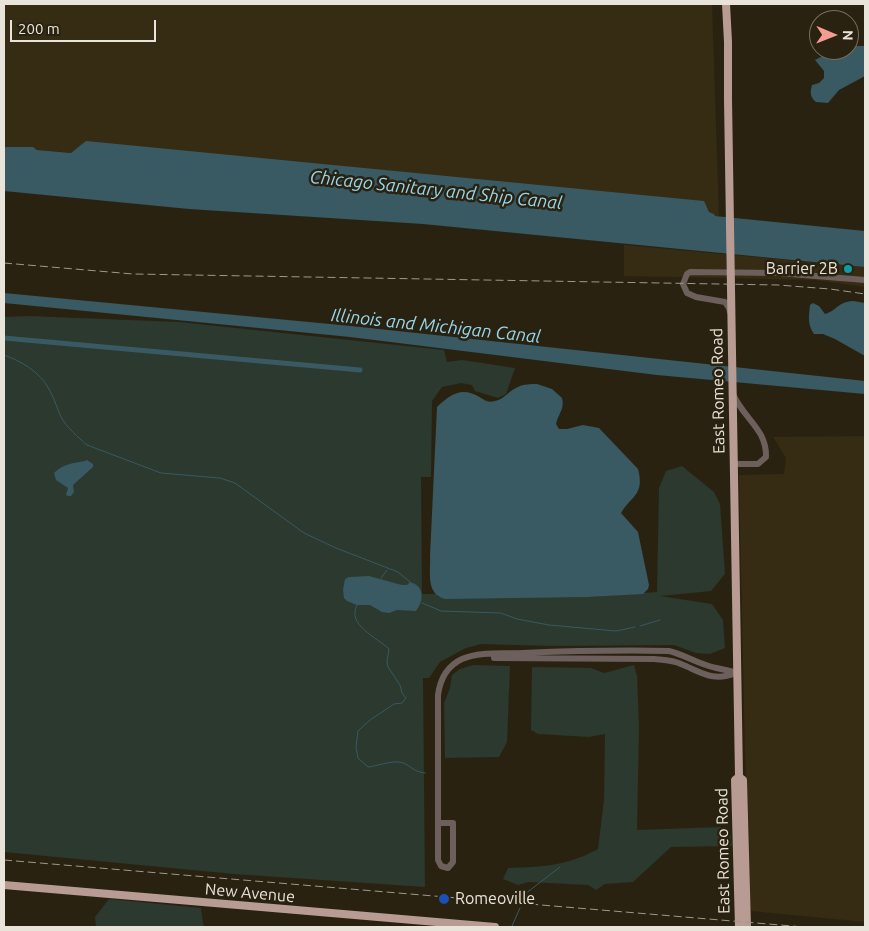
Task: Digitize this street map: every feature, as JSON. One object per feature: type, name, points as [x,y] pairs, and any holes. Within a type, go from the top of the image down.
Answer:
[{"type":"main road","name":"East Romeo Road","points":[[726,4],[736,673],[739,777],[743,780],[745,820],[747,927]]},
{"type":"main road","name":"East Romeo Road","points":[[739,777],[735,780],[739,927]]},
{"type":"main road","name":"New Avenue","points":[[4,885],[495,927]]},
{"type":"street","points":[[733,464],[758,464],[766,457],[764,438],[736,400],[730,384],[730,308],[725,302],[696,297],[687,293],[684,289],[683,281],[687,274],[690,272],[769,272],[865,280]]},
{"type":"street","points":[[438,822],[453,823],[453,862],[448,868],[441,866],[438,860],[438,822],[439,689],[443,678],[453,665],[462,659],[482,654],[669,651],[681,654],[708,666],[724,668],[736,673]]},
{"type":"shaded area","points":[[4,4],[712,4],[719,216],[709,212],[705,206],[37,150],[33,147],[4,147]]},
{"type":"shaded area","points":[[624,245],[865,267],[865,287],[815,280],[624,276]]},
{"type":"shaded area","points":[[865,436],[865,922],[750,911],[739,475],[784,474],[786,458],[773,437]]},
{"type":"green space","points":[[29,316],[179,322],[444,350],[447,362],[462,360],[515,368],[506,394],[498,398],[475,391],[472,385],[461,383],[442,387],[432,401],[431,477],[421,477],[422,594],[436,594],[439,597],[588,597],[657,592],[659,488],[666,471],[682,466],[714,492],[720,504],[725,574],[711,591],[660,596],[712,604],[723,620],[725,648],[710,654],[696,653],[674,645],[551,646],[481,644],[466,648],[440,662],[429,678],[423,678],[425,887],[234,874],[4,852],[4,317]]},
{"type":"green space","points":[[473,665],[510,666],[507,742],[499,757],[445,758],[444,703],[450,688],[452,675],[460,669]]},
{"type":"green space","points":[[634,665],[637,676],[639,727],[637,830],[722,827],[730,832],[732,846],[671,847],[633,882],[605,884],[596,890],[588,885],[528,882],[518,885],[503,879],[508,868],[533,867],[565,862],[598,849],[604,800],[605,734],[589,737],[538,734],[531,730],[532,667],[591,668],[604,673]]},
{"type":"green space","points":[[109,899],[201,908],[205,927],[96,927],[95,917]]},
{"type":"water","points":[[859,46],[865,46],[865,76],[839,90],[828,103],[816,102],[811,95],[812,85],[819,83],[824,78],[824,71],[815,60],[859,60]]},
{"type":"water","name":"Chicago Sanitary and Ship Canal","points":[[86,141],[704,201],[709,212],[715,216],[865,231],[865,267],[423,224],[189,209],[4,191],[4,147],[33,147],[37,150],[71,153]]},
{"type":"water","name":"Illinois and Michigan Canal","points":[[4,293],[351,326],[865,381],[865,394],[657,375],[350,337],[4,303]]},
{"type":"water","points":[[853,301],[865,303],[865,356],[835,339],[823,334],[814,334],[809,323],[810,305],[813,303],[819,306],[825,314],[841,304]]},
{"type":"water","points":[[537,384],[552,389],[562,398],[562,408],[556,424],[559,429],[583,425],[599,428],[638,469],[640,484],[638,490],[621,513],[638,532],[649,585],[643,594],[588,597],[445,599],[434,592],[430,581],[430,556],[437,407],[447,398],[457,393],[474,394],[491,402],[502,398],[520,386]]},
{"type":"water","points":[[87,460],[93,464],[93,467],[73,485],[74,492],[71,496],[66,495],[68,488],[56,480],[54,473],[72,463]]},
{"type":"water","points":[[369,576],[402,585],[407,585],[410,582],[415,584],[422,594],[419,607],[416,611],[397,610],[389,613],[382,612],[370,605],[357,605],[344,598],[345,579]]},
{"type":"waterway","points":[[4,338],[360,370]]},
{"type":"waterway","points":[[4,355],[17,360],[41,377],[49,389],[63,421],[87,445],[161,473],[220,478],[235,483],[304,533],[336,548],[398,572],[410,582]]},
{"type":"waterway","points":[[381,578],[387,570]]},
{"type":"waterway","points":[[422,603],[441,611],[501,613],[517,619],[549,625],[616,631],[635,627]]},
{"type":"waterway","points":[[357,605],[355,612],[359,625],[389,649],[388,667],[406,698],[402,703],[394,704],[370,720],[358,731],[356,747],[358,758],[368,767],[399,762],[425,773]]},
{"type":"waterway","points":[[640,626],[660,620]]},
{"type":"waterway","points":[[522,902],[525,894],[560,867]]},
{"type":"waterway","points":[[512,926],[520,908]]},
{"type":"railway","points":[[4,263],[133,274],[778,285],[865,294]]},
{"type":"railway","points":[[4,860],[804,927]]},
{"type":"place","name":"Barrier 2B","points":[[848,269]]},
{"type":"place","name":"Romeoville","points":[[444,899]]}]
